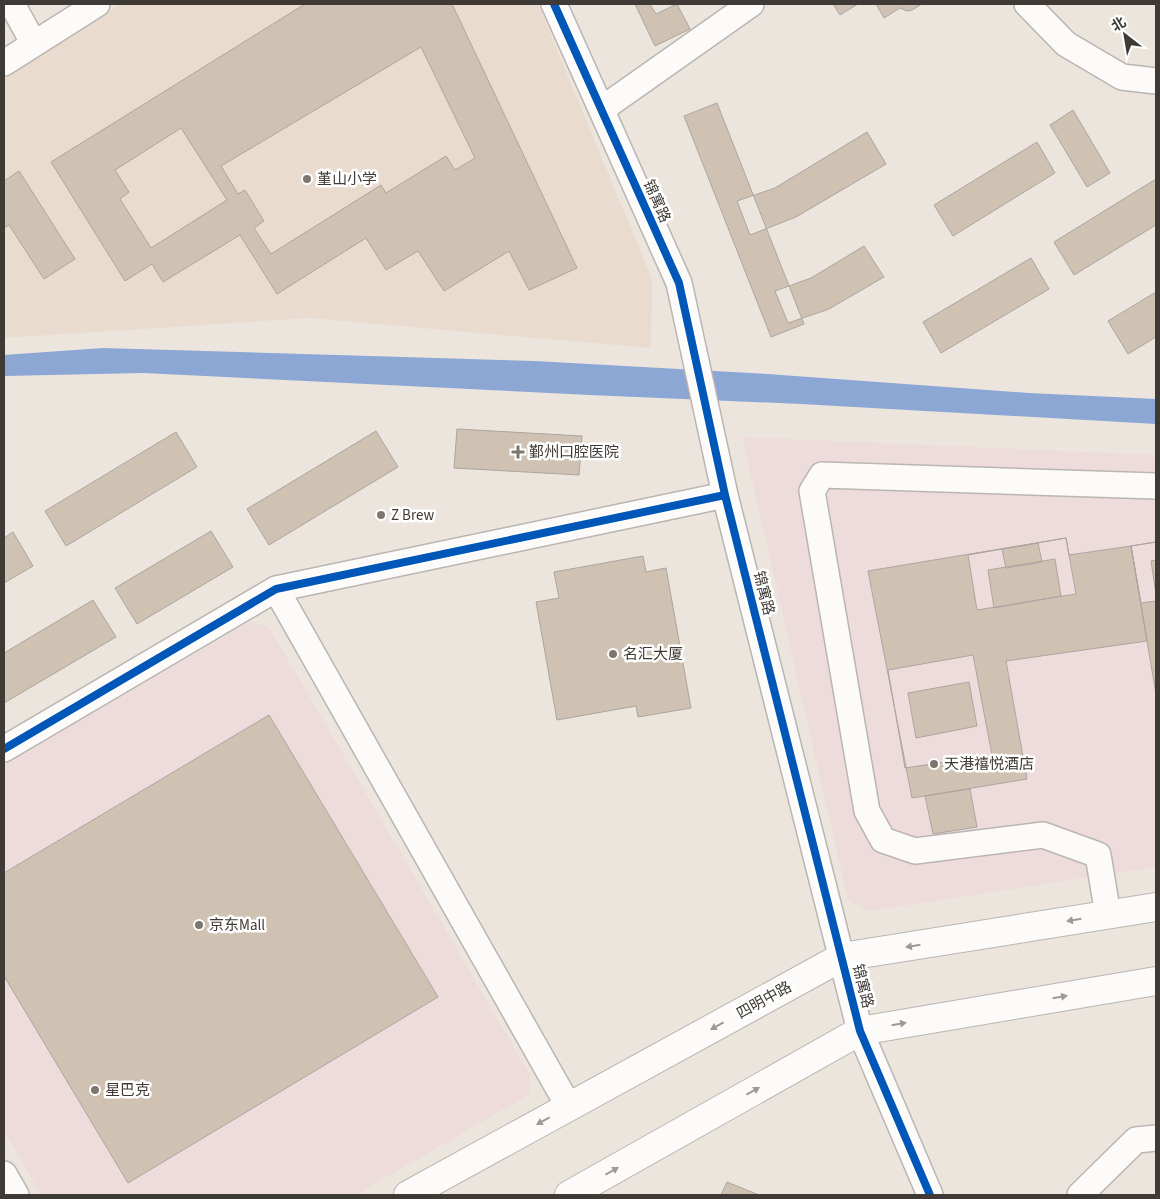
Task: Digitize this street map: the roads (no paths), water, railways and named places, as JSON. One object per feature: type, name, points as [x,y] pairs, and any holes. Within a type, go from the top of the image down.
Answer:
[{"type":"main road","name":"四明中路","points":[[408,1195],[842,957],[1156,907]]},
{"type":"main road","points":[[569,1195],[860,1031],[1156,981]]},
{"type":"street","points":[[12,4],[34,44]]},
{"type":"street","points":[[4,64],[97,4]]},
{"type":"street","name":"锦寓路","points":[[554,4],[679,283],[726,495],[860,1031],[930,1195]]},
{"type":"street","points":[[602,110],[751,4]]},
{"type":"street","points":[[1027,4],[1066,44],[1122,77],[1156,81]]},
{"type":"street","points":[[1108,914],[1098,855],[1043,835],[915,852],[883,840],[867,811],[812,491],[822,475],[1156,486]]},
{"type":"street","points":[[4,750],[276,589],[726,495]]},
{"type":"street","points":[[276,589],[569,1107]]},
{"type":"street","points":[[1080,1195],[1136,1140],[1156,1138]]},
{"type":"street","points":[[4,1174],[16,1195]]},
{"type":"water","points":[[103,348],[535,361],[768,374],[1029,393],[1156,399],[1156,424],[801,404],[143,373],[4,376],[4,355]]},
{"type":"place","name":"堇山小学","points":[[307,179]]},
{"type":"place","name":"鄞州口腔医院","points":[[518,452]]},
{"type":"place","name":"Z Brew","points":[[381,515]]},
{"type":"place","name":"名汇大厦","points":[[613,654]]},
{"type":"place","name":"天港禧悦酒店","points":[[934,764]]},
{"type":"place","name":"京东Mall","points":[[199,925]]},
{"type":"place","name":"星巴克","points":[[95,1090]]}]
